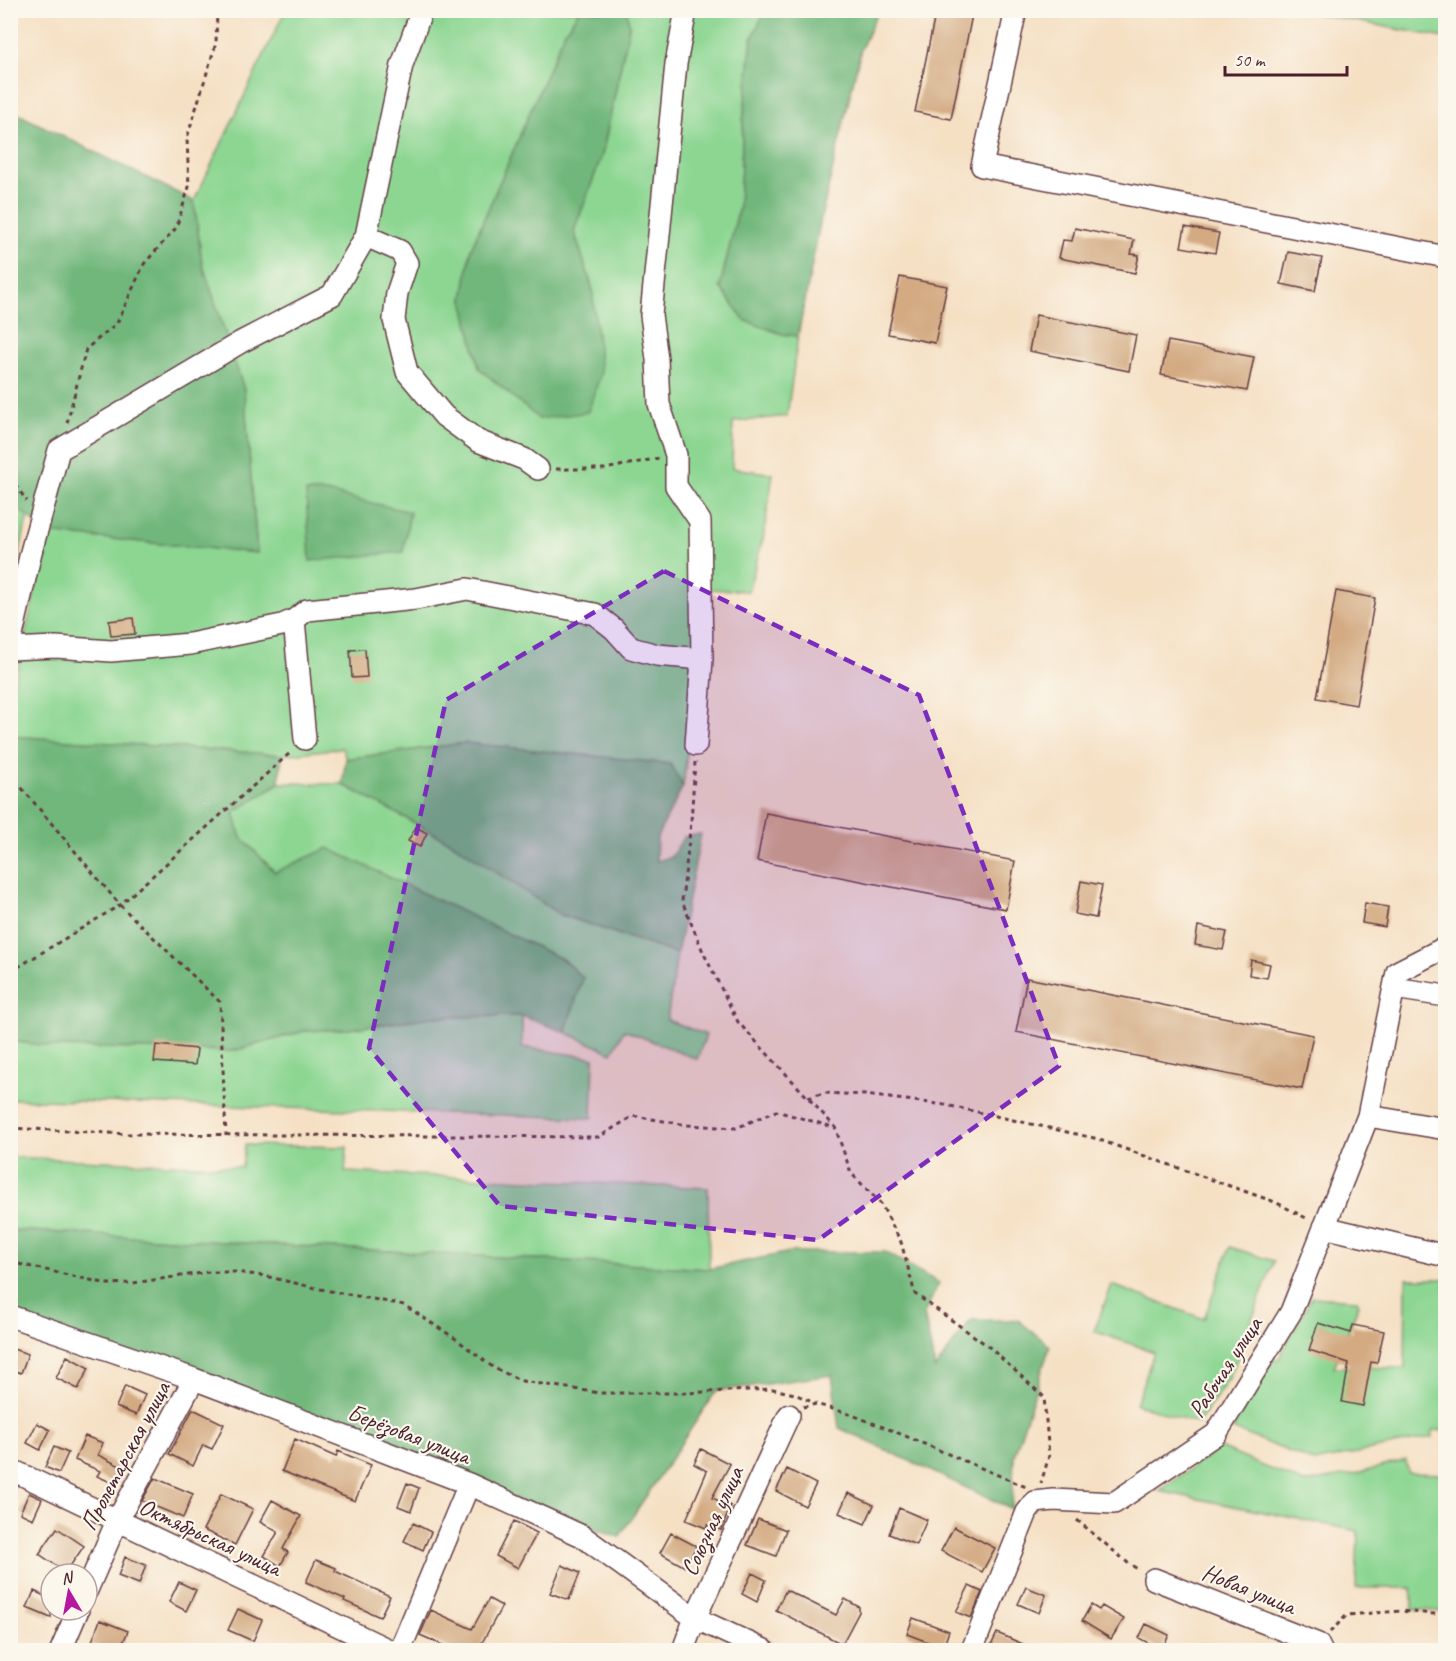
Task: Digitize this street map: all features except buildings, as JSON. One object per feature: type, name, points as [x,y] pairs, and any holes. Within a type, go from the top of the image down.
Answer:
[{"type":"street","points":[[10,644],[31,552],[59,450],[241,342],[332,295],[366,236],[402,65],[422,10]]},
{"type":"street","points":[[686,10],[676,64],[651,315],[657,359],[659,404],[676,455],[676,486],[700,521],[702,659],[696,745]]},
{"type":"street","points":[[1016,10],[982,166],[1446,257]]},
{"type":"street","points":[[366,236],[400,251],[407,263],[397,293],[394,320],[407,372],[444,416],[461,429],[478,441],[524,459],[538,469]]},
{"type":"street","points":[[10,649],[56,647],[111,651],[190,644],[282,625],[294,620],[307,610],[416,599],[467,589],[595,614],[614,629],[631,648],[657,655],[702,659]]},
{"type":"street","points":[[294,620],[305,739]]},
{"type":"street","points":[[1446,947],[1397,972],[1394,988],[1446,996]]},
{"type":"street","name":"Рабочая улица","points":[[1042,1498],[1114,1503],[1216,1434],[1290,1312],[1324,1227],[1368,1116],[1394,988]]},
{"type":"street","points":[[1368,1116],[1446,1129]]},
{"type":"street","points":[[1324,1227],[1446,1256]]},
{"type":"street","name":"Берёзовая улица","points":[[10,1316],[194,1379],[469,1484],[582,1536],[695,1618],[764,1650]]},
{"type":"street","name":"Пролетарская улица","points":[[99,1562],[117,1521],[194,1379]]},
{"type":"street","name":"Союзная улица","points":[[683,1650],[695,1618],[789,1415]]},
{"type":"street","name":"Октябрьская улица","points":[[10,1469],[389,1650]]},
{"type":"street","points":[[400,1650],[469,1484]]},
{"type":"street","points":[[972,1650],[1027,1512],[1042,1498]]},
{"type":"street","name":"Новая улица","points":[[1154,1579],[1319,1647]]},
{"type":"street","points":[[61,1650],[73,1622]]},
{"type":"path","points":[[59,450],[86,349],[117,323],[144,264],[176,228],[189,187],[187,138],[216,43],[217,10]]},
{"type":"path","points":[[538,469],[605,469],[676,455]]},
{"type":"path","points":[[10,972],[120,905],[305,739]]},
{"type":"path","points":[[696,745],[691,822],[682,901],[704,954],[738,1022],[835,1127],[852,1173],[881,1204],[901,1242],[915,1294],[988,1346],[1044,1397],[1049,1456],[1042,1498]]},
{"type":"path","points":[[10,774],[120,905],[220,1002],[226,1136]]},
{"type":"path","points":[[808,1098],[824,1093],[865,1095],[946,1105],[1094,1138],[1275,1203],[1324,1227]]},
{"type":"path","points":[[10,1128],[226,1136],[599,1137],[633,1116],[688,1125],[736,1128],[776,1111],[835,1127]]},
{"type":"path","points":[[10,1262],[108,1284],[133,1283],[209,1272],[235,1272],[266,1276],[404,1305],[456,1339],[494,1368],[522,1381],[600,1394],[773,1389],[795,1394],[816,1404],[896,1432],[1042,1498],[1128,1563],[1154,1579]]},
{"type":"path","points":[[789,1415],[816,1404]]},
{"type":"path","points":[[1319,1647],[1347,1615],[1401,1611],[1446,1615]]},
{"type":"highlighted area","points":[[664,571],[919,695],[1059,1066],[818,1240],[500,1206],[369,1048],[446,700]]},
{"type":"green space","points":[[285,11],[579,11],[565,31],[471,249],[463,300],[592,287],[574,231],[602,155],[629,27],[627,11],[765,11],[752,39],[743,123],[739,207],[720,287],[782,334],[798,336],[787,416],[733,422],[732,468],[773,474],[763,539],[748,591],[707,589],[683,786],[670,764],[465,743],[346,759],[342,748],[282,755],[11,736],[11,697],[48,533],[257,553],[244,390],[202,263],[194,201]]},
{"type":"green space","points":[[579,11],[627,11],[629,27],[602,155],[574,231],[592,287],[601,373],[588,412],[539,419],[479,368],[463,300],[471,249],[565,31]]},
{"type":"green space","points":[[765,11],[878,11],[861,49],[821,218],[798,336],[782,334],[744,320],[720,287],[739,207],[743,123],[752,39]]},
{"type":"green space","points":[[1302,11],[1445,11],[1445,38]]},
{"type":"green space","points":[[10,110],[194,201],[202,263],[244,390],[257,553],[48,533],[11,503]]},
{"type":"green space","points":[[306,492],[326,492],[410,512],[403,552],[310,561]]},
{"type":"green space","points":[[11,503],[28,515],[11,591]]},
{"type":"green space","points":[[10,736],[282,755],[279,783],[234,812],[240,836],[275,872],[328,848],[562,959],[583,978],[565,1032],[522,1016],[432,1017],[348,1029],[304,1031],[233,1051],[55,1047],[11,1041]]},
{"type":"green space","points":[[465,743],[670,764],[683,786],[657,837],[656,861],[671,857],[684,837],[701,834],[677,954],[559,914],[456,845],[342,784],[346,759]]},
{"type":"green space","points":[[279,783],[342,784],[456,845],[559,914],[677,954],[667,1020],[706,1035],[697,1059],[624,1030],[612,1053],[565,1032],[583,978],[275,873],[240,836],[234,812]]},
{"type":"green space","points":[[522,1016],[522,1047],[594,1058],[592,1118],[11,1099],[11,1041],[55,1047],[233,1051],[304,1031],[348,1029],[432,1017]]},
{"type":"green space","points":[[245,1145],[347,1147],[345,1172],[708,1188],[709,1269],[11,1230],[10,1157],[242,1167]]},
{"type":"green space","points":[[10,1230],[709,1269],[790,1252],[885,1252],[939,1283],[924,1314],[935,1369],[971,1320],[1018,1320],[1050,1346],[1014,1456],[1012,1509],[839,1428],[832,1375],[716,1391],[619,1537],[11,1316]]},
{"type":"green space","points":[[1230,1247],[1274,1261],[1230,1377],[1198,1423],[1136,1404],[1154,1352],[1094,1331],[1112,1285],[1204,1319]]},
{"type":"green space","points":[[1406,1279],[1445,1279],[1445,1431],[1433,1430],[1432,1437],[1315,1462],[1232,1429],[1272,1361],[1278,1360],[1312,1297],[1357,1300],[1359,1304],[1334,1367],[1405,1368]]},
{"type":"green space","points":[[1220,1448],[1304,1483],[1359,1473],[1406,1460],[1408,1473],[1445,1474],[1445,1612],[1413,1609],[1411,1588],[1356,1588],[1358,1531],[1159,1491]]}]
